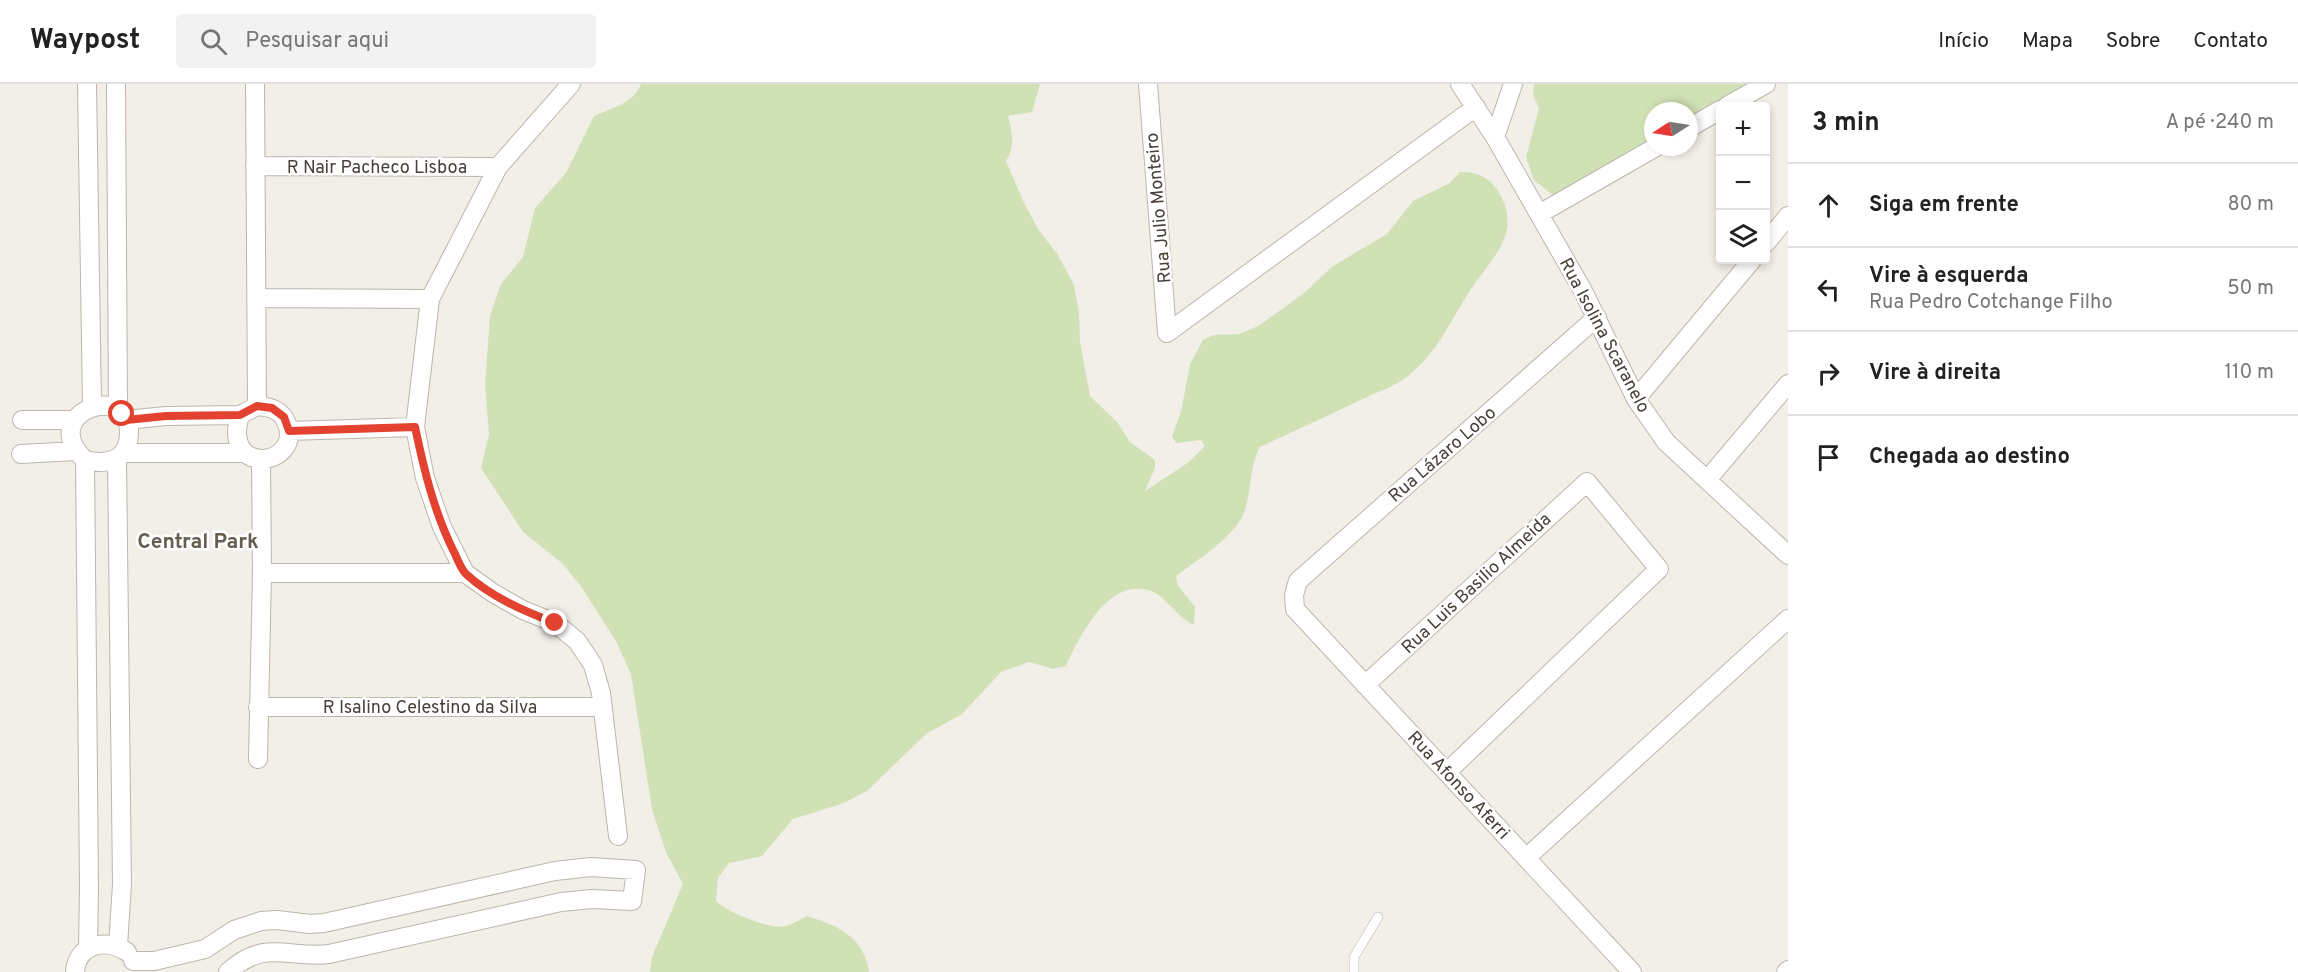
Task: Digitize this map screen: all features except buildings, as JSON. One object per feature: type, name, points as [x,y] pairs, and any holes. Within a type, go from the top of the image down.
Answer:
[{"type":"street","points":[[87,84],[92,406]]},
{"type":"street","points":[[116,84],[122,415],[130,431],[129,442],[120,456],[122,884],[118,946]]},
{"type":"street","points":[[255,84],[257,406]]},
{"type":"street","points":[[571,84],[498,167],[430,299],[415,427],[425,478],[442,527],[465,573],[503,599],[555,623],[577,641],[590,659],[598,679],[618,836]]},
{"type":"street","name":"Rua Julio Monteiro","points":[[1148,84],[1167,333],[1476,107]]},
{"type":"street","name":"Rua Isolina Scaranelo","points":[[1460,84],[1495,137],[1597,317],[1636,399],[1666,442],[1788,555]]},
{"type":"street","points":[[1495,137],[1513,84]]},
{"type":"street","points":[[1734,102],[1766,84]]},
{"type":"street","points":[[1698,123],[1716,112]]},
{"type":"street","points":[[1539,214],[1644,154]]},
{"type":"street","name":"R Nair Pacheco Lisboa","points":[[255,166],[498,167]]},
{"type":"street","points":[[1770,238],[1788,216]]},
{"type":"street","points":[[1636,399],[1749,264]]},
{"type":"street","points":[[256,298],[430,299]]},
{"type":"street","name":"Rua Lázaro Lobo","points":[[1294,595],[1298,581],[1597,317]]},
{"type":"street","points":[[1707,480],[1788,384]]},
{"type":"street","points":[[21,454],[81,455],[101,464],[120,456],[275,456],[286,446],[289,431],[284,417],[272,408],[257,406],[240,415],[166,416],[122,415],[105,405],[92,406],[82,411],[74,420],[71,435],[81,455],[89,888],[88,949]]},
{"type":"street","points":[[240,415],[236,429],[237,442],[253,456],[262,573],[258,759]]},
{"type":"street","points":[[22,420],[74,420]]},
{"type":"street","points":[[289,431],[415,427]]},
{"type":"street","name":"Rua Luis Basilio Almeida","points":[[1365,685],[1587,482],[1659,569],[1447,772]]},
{"type":"street","points":[[262,573],[465,573]]},
{"type":"street","name":"Rua Afonso Aferri","points":[[1294,595],[1294,609],[1632,972]]},
{"type":"street","points":[[1526,858],[1788,619]]},
{"type":"street","name":"R Isalino Celestino da Silva","points":[[258,707],[602,707]]},
{"type":"street","points":[[72,970],[78,959],[88,949],[103,943],[118,946],[127,952],[135,967],[205,949],[234,930],[261,921],[324,923],[555,871],[591,867],[636,870],[632,901],[592,899],[561,902],[329,954],[308,956],[277,951],[267,952],[248,958],[228,972]]},
{"type":"lane","points":[[1354,972],[1354,957],[1377,917]]},
{"type":"green space","points":[[641,84],[1040,84],[1032,112],[1008,116],[1012,144],[1006,161],[1038,229],[1058,255],[1074,285],[1079,313],[1080,342],[1090,396],[1117,422],[1130,442],[1155,460],[1155,468],[1145,491],[1189,462],[1205,446],[1201,440],[1176,443],[1172,436],[1181,412],[1190,364],[1203,340],[1214,335],[1240,334],[1260,325],[1304,293],[1333,266],[1387,234],[1413,201],[1450,183],[1460,172],[1477,174],[1486,178],[1498,191],[1505,206],[1508,220],[1501,245],[1435,347],[1418,367],[1392,386],[1260,447],[1254,462],[1247,502],[1241,520],[1215,547],[1176,576],[1177,584],[1195,607],[1194,625],[1156,593],[1136,589],[1122,592],[1109,600],[1088,625],[1066,666],[1053,669],[1029,662],[1001,672],[962,714],[926,734],[867,791],[844,803],[793,819],[762,856],[729,863],[718,878],[716,901],[722,905],[749,919],[779,927],[807,916],[829,924],[856,942],[862,950],[869,972],[650,972],[652,957],[683,884],[666,852],[652,809],[631,674],[616,641],[580,585],[562,563],[523,532],[481,468],[489,434],[485,384],[490,316],[501,284],[523,257],[535,208],[566,173],[594,116],[628,100],[638,91]]},
{"type":"green space","points":[[1534,84],[1768,84],[1741,102],[1716,102],[1716,118],[1698,130],[1698,102],[1644,102],[1644,156],[1656,156],[1601,190],[1579,200],[1557,199],[1534,180],[1526,157],[1539,108],[1533,95]]},
{"type":"district","name":"Central Park","points":[[198,541]]},
{"type":"route","points":[[122,414],[126,420],[166,416],[240,415],[257,406],[272,408],[284,417],[289,431],[415,427],[425,478],[442,527],[465,573],[493,593],[523,610],[555,623]]}]
